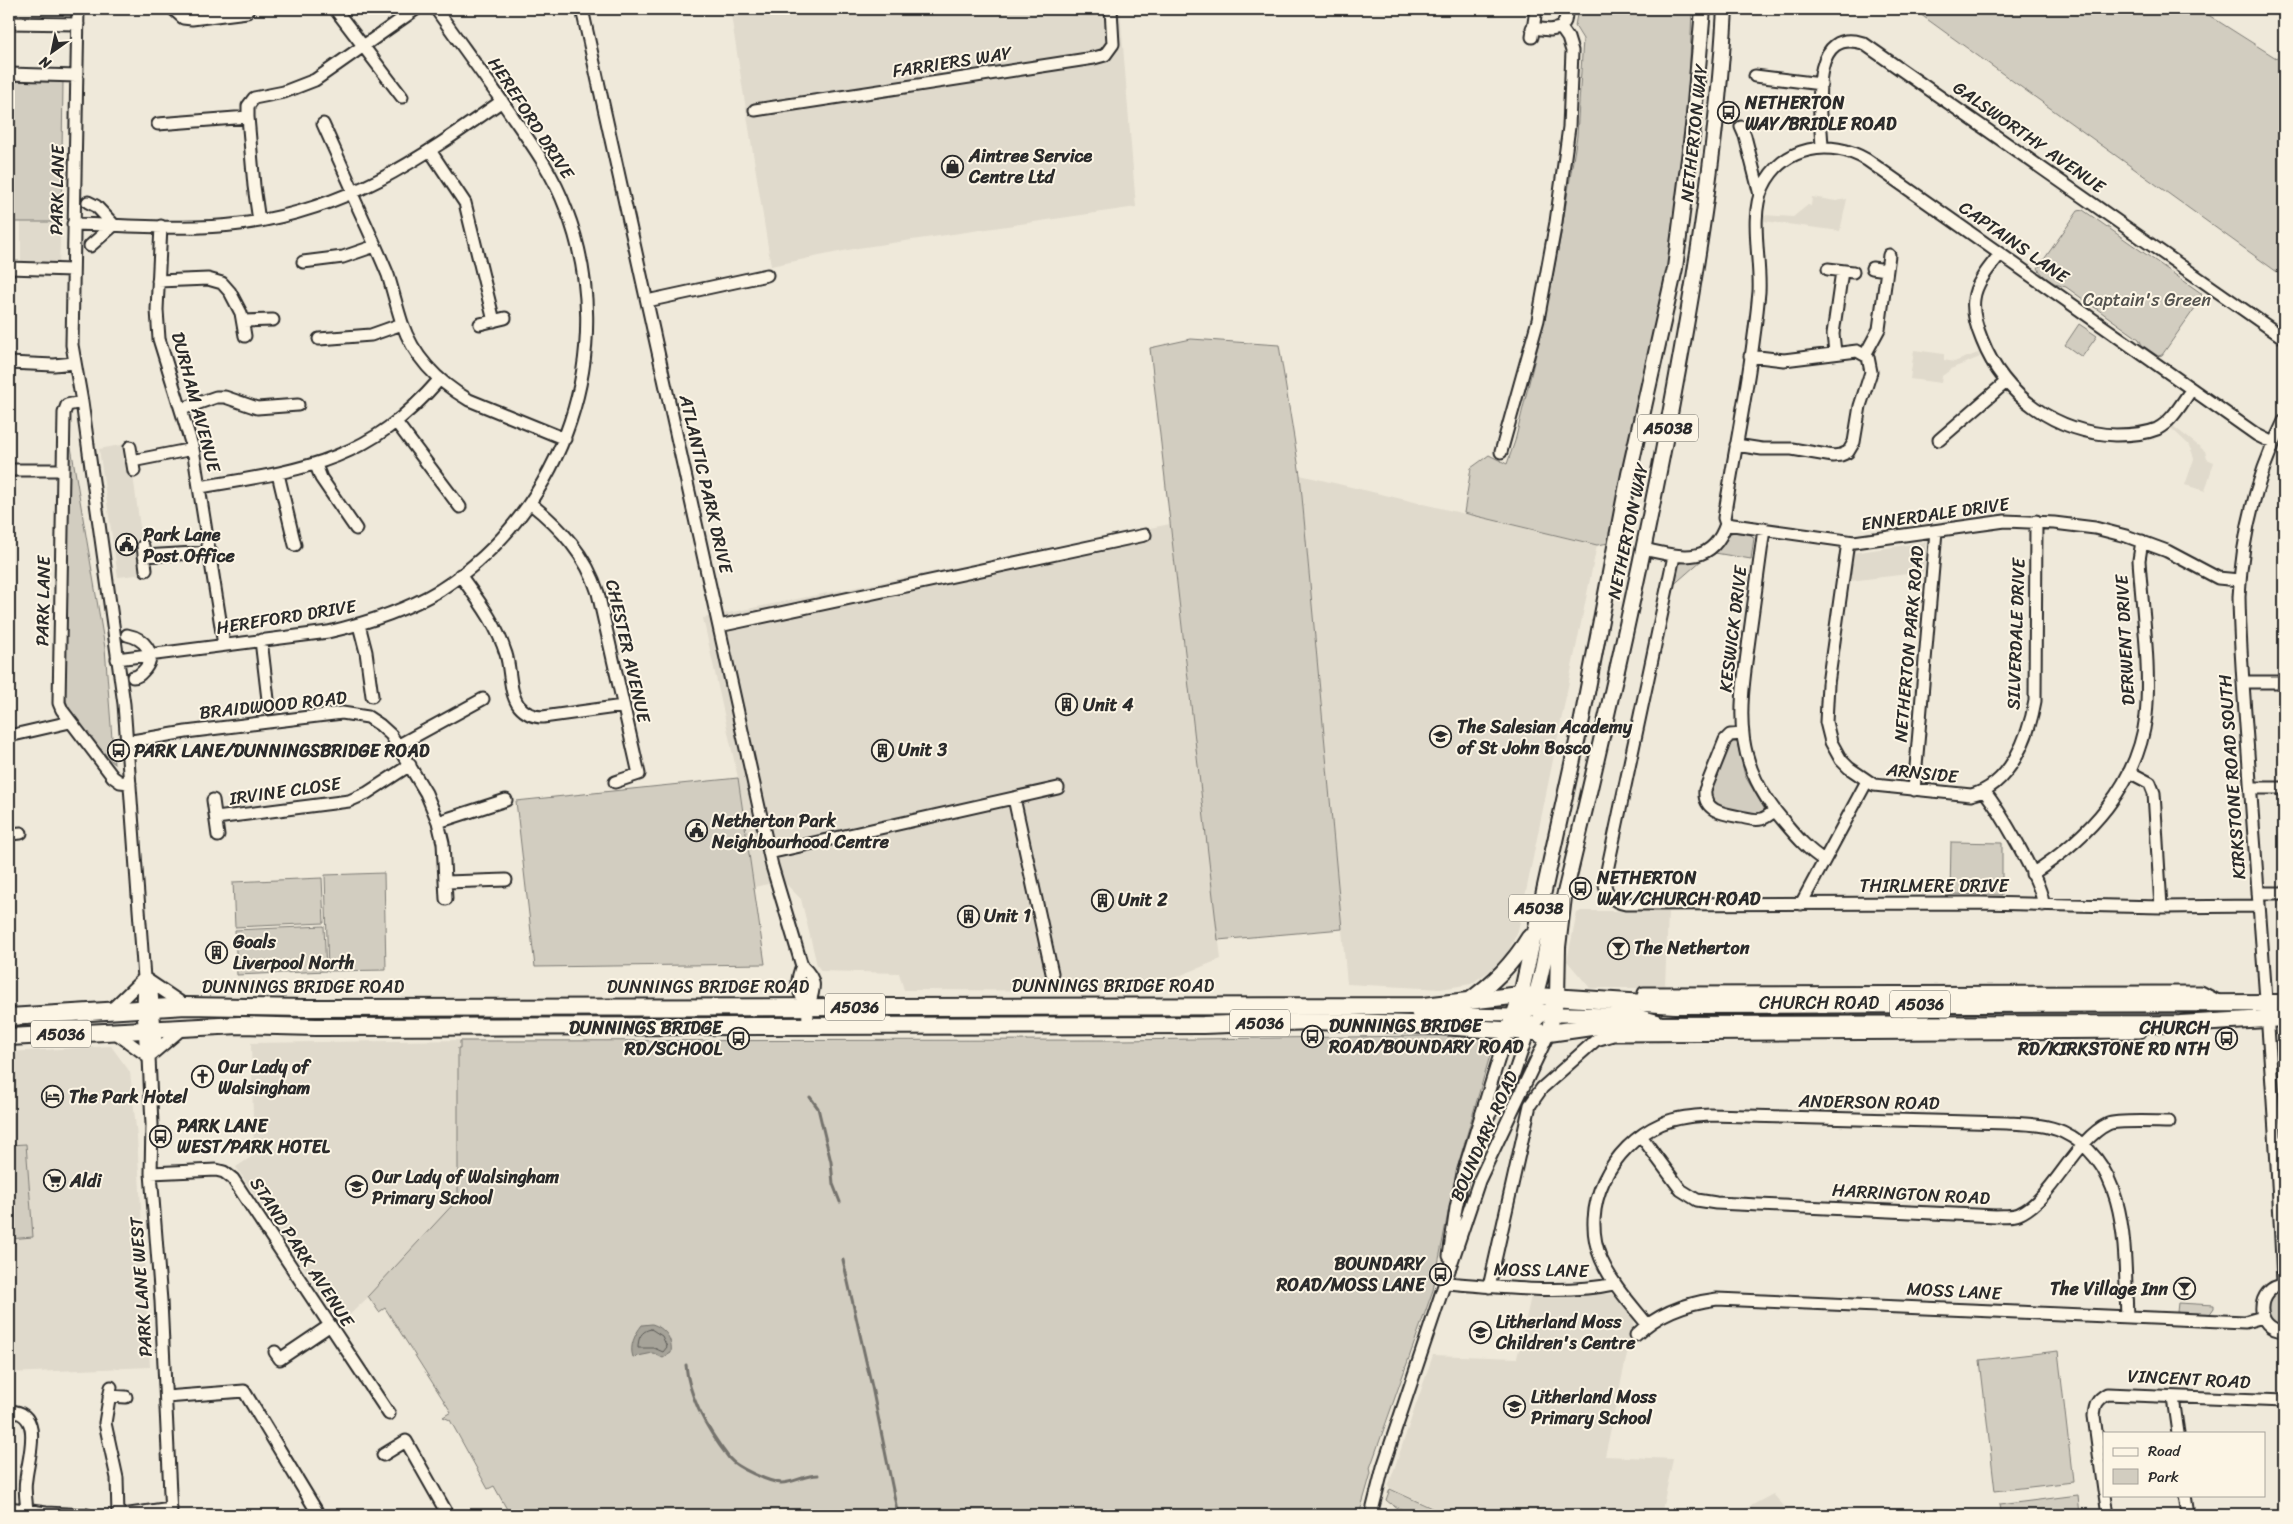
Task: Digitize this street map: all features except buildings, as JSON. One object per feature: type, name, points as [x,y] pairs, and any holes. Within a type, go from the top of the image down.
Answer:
[{"type":"highway","name":"DUNNINGS BRIDGE ROAD","points":[[184,1027],[239,1024],[316,1027],[1371,1005],[1424,1006],[1527,995],[1553,1007]]},
{"type":"highway","name":"CHURCH ROAD","points":[[1553,1007],[1574,999],[1675,1005],[2156,998],[2224,1004],[2267,1012],[2284,1018]]},
{"type":"highway","name":"CHURCH ROAD","points":[[1522,1027],[1665,1024],[2180,1024],[2267,1012],[2284,1003]]},
{"type":"highway","name":"DUNNINGS BRIDGE ROAD","points":[[9,1037],[114,1031],[186,1006],[808,1016],[846,1025],[1203,1025],[1312,1021],[1522,1027]]},
{"type":"highway","name":"DUNNINGS BRIDGE ROAD","points":[[9,1017],[110,1011],[149,1019]]},
{"type":"highway","points":[[149,1019],[166,1018],[184,1027]]},
{"type":"main road","name":"NETHERTON WAY","points":[[1527,995],[1534,928],[1580,729],[1622,507],[1675,268],[1693,127],[1703,9]]},
{"type":"main road","name":"NETHERTON WAY","points":[[1522,1027],[1553,1007],[1558,939],[1570,872],[1658,485],[1699,251],[1716,116],[1725,9]]},
{"type":"main road","points":[[1522,1027],[1527,995],[1554,908],[1570,872]]},
{"type":"main road","points":[[1467,1002],[1495,981],[1507,969],[1534,928]]},
{"type":"main road","points":[[1553,1007],[1636,1016],[1665,1024]]},
{"type":"street","name":"PARK LANE","points":[[78,9],[71,329],[74,363],[82,402],[117,659],[130,783],[144,978],[149,1019]]},
{"type":"street","points":[[173,9],[183,18],[192,19],[247,12],[247,9]]},
{"type":"street","points":[[335,9],[402,98]]},
{"type":"street","points":[[259,221],[254,186],[248,106],[254,98],[302,86],[315,80],[416,9]]},
{"type":"street","name":"HEREFORD DRIVE","points":[[117,659],[328,632],[360,625],[392,614],[421,600],[460,575],[498,542],[530,503],[548,474],[565,439],[577,402],[587,342],[586,292],[583,269],[571,223],[552,178],[502,102],[436,9]]},
{"type":"street","name":"ATLANTIC PARK DRIVE","points":[[582,9],[769,853],[802,966],[811,974],[813,980],[814,995],[808,1016]]},
{"type":"street","name":"FARRIERS WAY","points":[[755,110],[1094,58],[1105,54],[1113,44],[1111,9]]},
{"type":"street","points":[[1536,9],[1532,33],[1561,28],[1565,21],[1567,9]]},
{"type":"street","points":[[9,23],[78,24]]},
{"type":"street","points":[[1501,452],[1538,320],[1557,212],[1569,127],[1572,51],[1568,38],[1561,28]]},
{"type":"street","name":"GALSWORTHY AVENUE","points":[[1822,147],[1820,84],[1824,59],[1831,49],[1846,41],[1858,41],[1869,46],[2284,338]]},
{"type":"street","points":[[9,74],[77,76]]},
{"type":"street","points":[[1755,77],[1820,84]]},
{"type":"street","points":[[73,224],[208,226],[259,221],[317,207],[353,194],[376,183],[431,152],[502,102]]},
{"type":"street","points":[[158,124],[248,117]]},
{"type":"street","points":[[323,124],[390,283],[402,324],[416,352],[439,380],[469,400],[565,439]]},
{"type":"street","name":"CAPTAINS LANE","points":[[1740,127],[1745,136],[1760,195]]},
{"type":"street","name":"CAPTAINS LANE","points":[[1726,524],[1724,518],[1759,291],[1756,216],[1760,195],[1770,175],[1782,163],[1802,152],[1822,147],[1845,149],[1860,155],[2257,435],[2273,444]]},
{"type":"street","points":[[431,152],[465,203],[499,319],[480,324]]},
{"type":"street","points":[[88,202],[96,206],[114,225]]},
{"type":"street","points":[[90,246],[114,225]]},
{"type":"street","name":"DURHAM AVENUE","points":[[161,226],[158,281],[159,339],[193,449],[211,552],[224,645]]},
{"type":"street","points":[[303,262],[342,257],[375,246]]},
{"type":"street","points":[[2000,254],[1978,286],[1973,307],[1977,326],[1985,347],[2006,382],[2025,401],[2054,420],[2081,430],[2112,434],[2134,434],[2159,428],[2169,420],[2192,389]]},
{"type":"street","points":[[1865,355],[1879,329],[1889,255]]},
{"type":"street","points":[[9,268],[72,270]]},
{"type":"street","points":[[1872,268],[1887,270]]},
{"type":"street","points":[[1828,269],[1847,271],[1833,334],[1835,352]]},
{"type":"street","points":[[647,301],[767,275]]},
{"type":"street","points":[[158,281],[208,279],[222,283],[230,292],[244,321],[245,336]]},
{"type":"street","points":[[244,321],[272,320]]},
{"type":"street","points":[[319,339],[372,335],[402,324]]},
{"type":"street","points":[[1736,445],[1762,449],[1801,450],[1833,456],[1848,452],[1854,442],[1860,406],[1871,372],[1871,364],[1865,355],[1853,351],[1784,360],[1750,356]]},
{"type":"street","points":[[9,363],[54,365],[74,363]]},
{"type":"street","points":[[200,487],[278,474],[316,465],[348,452],[396,422],[420,401],[439,380]]},
{"type":"street","points":[[1938,440],[2006,382]]},
{"type":"street","points":[[182,409],[216,397],[225,396],[256,408],[298,405]]},
{"type":"street","name":"PARK LANE","points":[[82,402],[67,405],[64,413],[59,694],[62,710],[70,722],[114,777],[120,782],[130,783]]},
{"type":"street","name":"KIRKSTONE ROAD SOUTH","points":[[2284,421],[2254,493],[2245,532],[2239,606],[2258,906],[2278,1150],[2284,1284]]},
{"type":"street","points":[[396,422],[460,507]]},
{"type":"street","points":[[130,447],[133,466],[193,449]]},
{"type":"street","points":[[316,465],[319,474],[356,529]]},
{"type":"street","points":[[9,470],[63,470]]},
{"type":"street","points":[[278,474],[294,546]]},
{"type":"street","name":"CHESTER AVENUE","points":[[530,503],[560,529],[582,557],[593,577],[639,774],[614,782]]},
{"type":"street","name":"ENNERDALE DRIVE","points":[[1726,524],[1848,542],[1869,542],[2004,521],[2036,521],[2095,528],[2142,542],[2176,555],[2218,578],[2240,580]]},
{"type":"street","name":"SILVERDALE DRIVE","points":[[1984,791],[1998,779],[2015,758],[2033,716],[2035,701],[2036,521]]},
{"type":"street","points":[[1643,549],[1674,556],[1690,557],[1706,552],[1718,540],[1726,524]]},
{"type":"street","name":"KESWICK DRIVE","points":[[1764,529],[1741,706],[1742,734],[1754,779],[1774,811],[1814,853],[1824,860]]},
{"type":"street","name":"NETHERTON PARK ROAD","points":[[1914,790],[1936,531]]},
{"type":"street","points":[[719,626],[1145,535]]},
{"type":"street","points":[[1848,542],[1828,684],[1826,722],[1831,742],[1841,760],[1858,776],[1867,781]]},
{"type":"street","name":"DERWENT DRIVE","points":[[2032,874],[2060,855],[2088,831],[2108,807],[2129,772],[2140,743],[2147,703],[2139,560],[2142,542]]},
{"type":"street","points":[[146,570],[143,551],[211,552]]},
{"type":"street","name":"THIRLMERE DRIVE","points":[[1674,556],[1605,880],[1605,889],[1610,897],[1626,904],[1979,903],[2161,907],[2258,906]]},
{"type":"street","points":[[460,575],[494,625],[506,653],[514,696],[523,710],[532,716],[543,717],[623,706]]},
{"type":"street","points":[[360,625],[372,696]]},
{"type":"street","points":[[127,635],[138,639],[148,648],[150,655],[148,665],[139,676],[133,677]]},
{"type":"street","points":[[261,640],[269,708]]},
{"type":"street","points":[[2244,682],[2284,682]]},
{"type":"street","points":[[397,746],[483,699]]},
{"type":"street","name":"BRAIDWOOD ROAD","points":[[126,742],[186,732],[342,712],[368,717],[391,735],[426,794],[438,822],[443,842],[446,899]]},
{"type":"street","points":[[9,736],[70,722]]},
{"type":"street","points":[[1742,734],[1730,735],[1725,740],[1705,790],[1705,798],[1709,806],[1718,812],[1747,818],[1762,819],[1774,811]]},
{"type":"street","name":"IRVINE CLOSE","points":[[216,818],[349,801],[367,793],[410,765]]},
{"type":"street","points":[[2129,772],[2150,783],[2154,793],[2161,907]]},
{"type":"street","name":"ARNSIDE","points":[[1801,904],[1867,781],[1882,787],[1963,795],[1984,791]]},
{"type":"street","points":[[769,853],[1058,788]]},
{"type":"street","points":[[2251,788],[2284,788]]},
{"type":"street","points":[[1984,791],[1998,812],[2032,874],[2043,896],[2043,905]]},
{"type":"street","points":[[1014,798],[1052,973]]},
{"type":"street","points":[[214,800],[218,836]]},
{"type":"street","points":[[438,822],[506,800]]},
{"type":"street","points":[[9,834],[21,833]]},
{"type":"street","points":[[446,882],[506,880]]},
{"type":"street","points":[[2258,893],[2284,893]]},
{"type":"street","name":"ATLANTIC PARK DRIVE","points":[[802,966],[796,979],[800,997],[808,1016]]},
{"type":"street","points":[[110,1011],[144,978],[186,1006]]},
{"type":"street","points":[[1371,1005],[1401,1013],[1522,1027],[1513,1077],[1472,1143]]},
{"type":"street","name":"PARK LANE WEST","points":[[149,1019],[156,1042],[149,1057],[152,1173],[161,1301],[171,1512]]},
{"type":"street","name":"CHURCH ROAD","points":[[1489,1287],[1530,1105],[1542,1088],[1596,1040],[1613,1035],[2161,1032],[2180,1024]]},
{"type":"street","points":[[114,1031],[149,1057],[184,1027]]},
{"type":"street","name":"BOUNDARY ROAD","points":[[1372,1515],[1384,1467],[1479,1180],[1539,1057],[1522,1027]]},
{"type":"street","name":"BOUNDARY ROAD","points":[[1446,1283],[1456,1208],[1472,1143],[1522,1027]]},
{"type":"street","name":"ANDERSON ROAD","points":[[1614,1284],[1601,1258],[1594,1234],[1595,1204],[1604,1178],[1619,1156],[1641,1136],[1661,1124],[1686,1116],[1710,1115],[2036,1124],[2062,1132],[2084,1146],[2099,1163],[2109,1181],[2120,1211],[2127,1316]]},
{"type":"street","name":"HARRINGTON ROAD","points":[[1641,1136],[1681,1190],[1697,1200],[1716,1203],[1996,1216],[2017,1215],[2030,1208],[2084,1146],[2091,1134],[2110,1123],[2169,1122]]},
{"type":"street","name":"STAND PARK AVENUE","points":[[152,1173],[216,1170],[224,1172],[233,1179],[389,1414]]},
{"type":"street","name":"MOSS LANE","points":[[1446,1283],[1489,1287],[1592,1290],[1614,1284]]},
{"type":"street","points":[[1614,1284],[1648,1324]]},
{"type":"street","points":[[2284,1284],[2269,1290],[2261,1306],[2263,1317],[2268,1324],[2275,1330],[2284,1331]]},
{"type":"street","name":"MOSS LANE","points":[[1636,1335],[1648,1324],[1690,1303],[1717,1299],[2245,1322],[2263,1317]]},
{"type":"street","points":[[275,1352],[280,1359],[330,1326]]},
{"type":"street","points":[[166,1397],[244,1391],[319,1515]]},
{"type":"street","points":[[118,1515],[117,1478],[105,1423],[110,1392],[126,1397]]},
{"type":"street","name":"VINCENT ROAD","points":[[2103,1484],[2094,1416],[2095,1404],[2107,1394],[2284,1401]]},
{"type":"street","points":[[2173,1398],[2178,1432]]},
{"type":"street","points":[[9,1411],[17,1411],[26,1419],[32,1432],[32,1450],[26,1479],[27,1510]]},
{"type":"street","points":[[383,1455],[406,1441],[448,1515]]},
{"type":"street","points":[[2105,1496],[2108,1515]]},
{"type":"street","points":[[2185,1496],[2188,1515]]},
{"type":"street","points":[[9,1508],[46,1514],[87,1515]]},
{"type":"street","points":[[123,1515],[171,1512]]},
{"type":"shaded area","points":[[730,9],[1120,9],[1136,207],[858,248],[771,266]]},
{"type":"shaded area","points":[[1812,197],[1836,201],[1847,199],[1840,231],[1764,221],[1764,215],[1793,217],[1808,205],[1811,206]]},
{"type":"shaded area","points":[[21,222],[61,222],[59,263],[21,262]]},
{"type":"shaded area","points":[[1914,350],[1944,354],[1944,360],[1954,362],[1978,353],[1980,357],[1953,368],[1942,376],[1941,383],[1910,379]]},
{"type":"shaded area","points":[[2173,426],[2205,451],[2207,459],[2214,462],[2205,491],[2185,485],[2194,459],[2188,444],[2171,428]]},
{"type":"shaded area","points":[[131,443],[133,475],[142,542],[148,542],[154,573],[118,577],[99,449]]},
{"type":"shaded area","name":"The Salesian Academy of St John Bosco","points":[[1300,475],[1597,545],[1518,931],[1507,954],[1489,971],[1471,984],[1441,989],[1347,984]]},
{"type":"shaded area","points":[[1170,524],[1221,959],[1142,991],[904,990],[899,973],[821,971],[817,965],[801,899],[783,881],[754,887],[738,778],[703,618]]},
{"type":"shaded area","points":[[1926,542],[1924,572],[1850,581],[1853,553]]},
{"type":"shaded area","points":[[1581,911],[1668,911],[1665,988],[1590,988],[1567,961],[1577,913]]},
{"type":"shaded area","name":"Our Lady of Walsingham Primary School","points":[[462,1040],[463,1207],[341,1323],[236,1167],[254,1155],[251,1043]]},
{"type":"shaded area","points":[[111,1046],[130,1072],[137,1137],[150,1367],[9,1373],[9,1239],[32,1237],[26,1144],[9,1145],[9,1052]]},
{"type":"shaded area","name":"Litherland Moss Primary School","points":[[1532,1292],[1615,1294],[1635,1317],[1605,1456],[1673,1459],[1661,1515],[1450,1515],[1388,1487],[1433,1355],[1517,1358]]},
{"type":"shaded area","points":[[1773,1494],[1792,1515],[1734,1515]]},
{"type":"green space","points":[[1578,9],[1692,9],[1688,111],[1677,223],[1609,543],[1597,545],[1464,513],[1471,468],[1489,455],[1507,464],[1515,441],[1544,321],[1577,136],[1583,39],[1575,26]]},
{"type":"green space","points":[[1913,9],[2199,9],[2284,63],[2284,277]]},
{"type":"green space","points":[[9,81],[63,82],[61,222],[9,222]]},
{"type":"green space","name":"Captain's Green","points":[[2083,210],[2201,293],[2202,298],[2162,355],[2158,356],[2142,345],[2139,339],[2066,287],[2050,281],[2038,268],[2078,211]]},
{"type":"green space","points":[[2079,324],[2097,336],[2082,357],[2065,345]]},
{"type":"green space","points":[[1191,339],[1279,345],[1300,475],[1342,929],[1218,940],[1150,348]]},
{"type":"green space","points":[[71,447],[105,648],[114,764],[78,722],[67,703],[64,693],[67,452]]},
{"type":"green space","points":[[1734,532],[1751,535],[1754,538],[1751,559],[1715,553],[1729,534]]},
{"type":"green space","points":[[1703,559],[1670,588],[1677,564]]},
{"type":"green space","points":[[1736,738],[1745,776],[1765,810],[1759,817],[1714,805],[1709,791],[1727,742]]},
{"type":"green space","points":[[738,778],[765,964],[535,967],[516,801]]},
{"type":"green space","points":[[1951,842],[2002,843],[2002,895],[1950,894]]},
{"type":"green space","points":[[384,873],[386,970],[328,971],[325,875]]},
{"type":"green space","points":[[322,878],[324,923],[235,927],[233,882]]},
{"type":"green space","points":[[324,926],[326,971],[237,975],[235,930]]},
{"type":"green space","points":[[1694,1009],[1788,1009],[1800,1018],[1694,1019]]},
{"type":"green space","points":[[1791,1009],[2088,1009],[2089,1018],[1803,1019]]},
{"type":"green space","points":[[1496,1035],[1456,1172],[1433,1290],[1370,1468],[1371,1473],[1359,1515],[508,1515],[509,1513],[494,1486],[488,1489],[450,1420],[443,1417],[451,1412],[385,1308],[379,1312],[368,1296],[458,1199],[458,1048],[460,1048],[460,1041],[1121,1040]]},
{"type":"green space","points":[[26,1144],[33,1237],[9,1239],[9,1145]]},
{"type":"green space","points":[[2284,1289],[2284,1327],[2274,1323],[2267,1314],[2268,1299],[2271,1295]]},
{"type":"green space","points":[[2178,1303],[2214,1305],[2214,1308],[2209,1315],[2182,1313],[2177,1312]]},
{"type":"green space","points":[[2058,1351],[2073,1482],[1995,1491],[1980,1360]]},
{"type":"green space","points":[[1390,1489],[1447,1515],[1423,1514],[1407,1511],[1392,1505],[1386,1500]]},
{"type":"green space","points":[[2078,1495],[2080,1515],[2001,1515],[1999,1505]]},
{"type":"water","points":[[652,1324],[661,1328],[667,1335],[671,1343],[671,1353],[663,1358],[653,1353],[633,1357],[632,1344],[637,1332],[642,1325]]},
{"type":"waterway","points":[[810,1097],[818,1108],[831,1162],[833,1184],[840,1202]]},
{"type":"waterway","points":[[843,1260],[872,1387],[898,1515]]},
{"type":"waterway","points":[[686,1365],[691,1390],[701,1414],[714,1437],[733,1462],[754,1474],[781,1483],[818,1475]]},
{"type":"place","name":"NETHERTON WAY/BRIDLE ROAD","points":[[1729,113]]},
{"type":"place","name":"Aintree Service Centre Ltd","points":[[953,166]]},
{"type":"place","name":"Park Lane Post Office","points":[[127,545]]},
{"type":"place","name":"Unit 4","points":[[1067,705]]},
{"type":"place","name":"The Salesian Academy of St John Bosco","points":[[1441,737]]},
{"type":"place","name":"Unit 3","points":[[882,750]]},
{"type":"place","name":"PARK LANE/DUNNINGSBRIDGE ROAD","points":[[118,751]]},
{"type":"place","name":"Netherton Park Neighbourhood Centre","points":[[696,831]]},
{"type":"place","name":"NETHERTON WAY/CHURCH ROAD","points":[[1581,888]]},
{"type":"place","name":"Unit 2","points":[[1102,900]]},
{"type":"place","name":"Unit 1","points":[[968,916]]},
{"type":"place","name":"The Netherton","points":[[1618,948]]},
{"type":"place","name":"Goals Liverpool North","points":[[217,952]]},
{"type":"place","name":"DUNNINGS BRIDGE ROAD/BOUNDARY ROAD","points":[[1313,1036]]},
{"type":"place","name":"DUNNINGS BRIDGE RD/SCHOOL","points":[[738,1038]]},
{"type":"place","name":"CHURCH RD/KIRKSTONE RD NTH","points":[[2226,1038]]},
{"type":"place","name":"Our Lady of Walsingham","points":[[202,1077]]},
{"type":"place","name":"The Park Hotel","points":[[53,1097]]},
{"type":"place","name":"PARK LANE WEST/PARK HOTEL","points":[[161,1136]]},
{"type":"place","name":"Aldi","points":[[54,1181]]},
{"type":"place","name":"Our Lady of Walsingham Primary School","points":[[356,1187]]},
{"type":"place","name":"BOUNDARY ROAD/MOSS LANE","points":[[1441,1274]]},
{"type":"place","name":"The Village Inn","points":[[2184,1289]]},
{"type":"place","name":"Litherland Moss Children's Centre","points":[[1480,1332]]},
{"type":"place","name":"Litherland Moss Primary School","points":[[1515,1407]]}]
